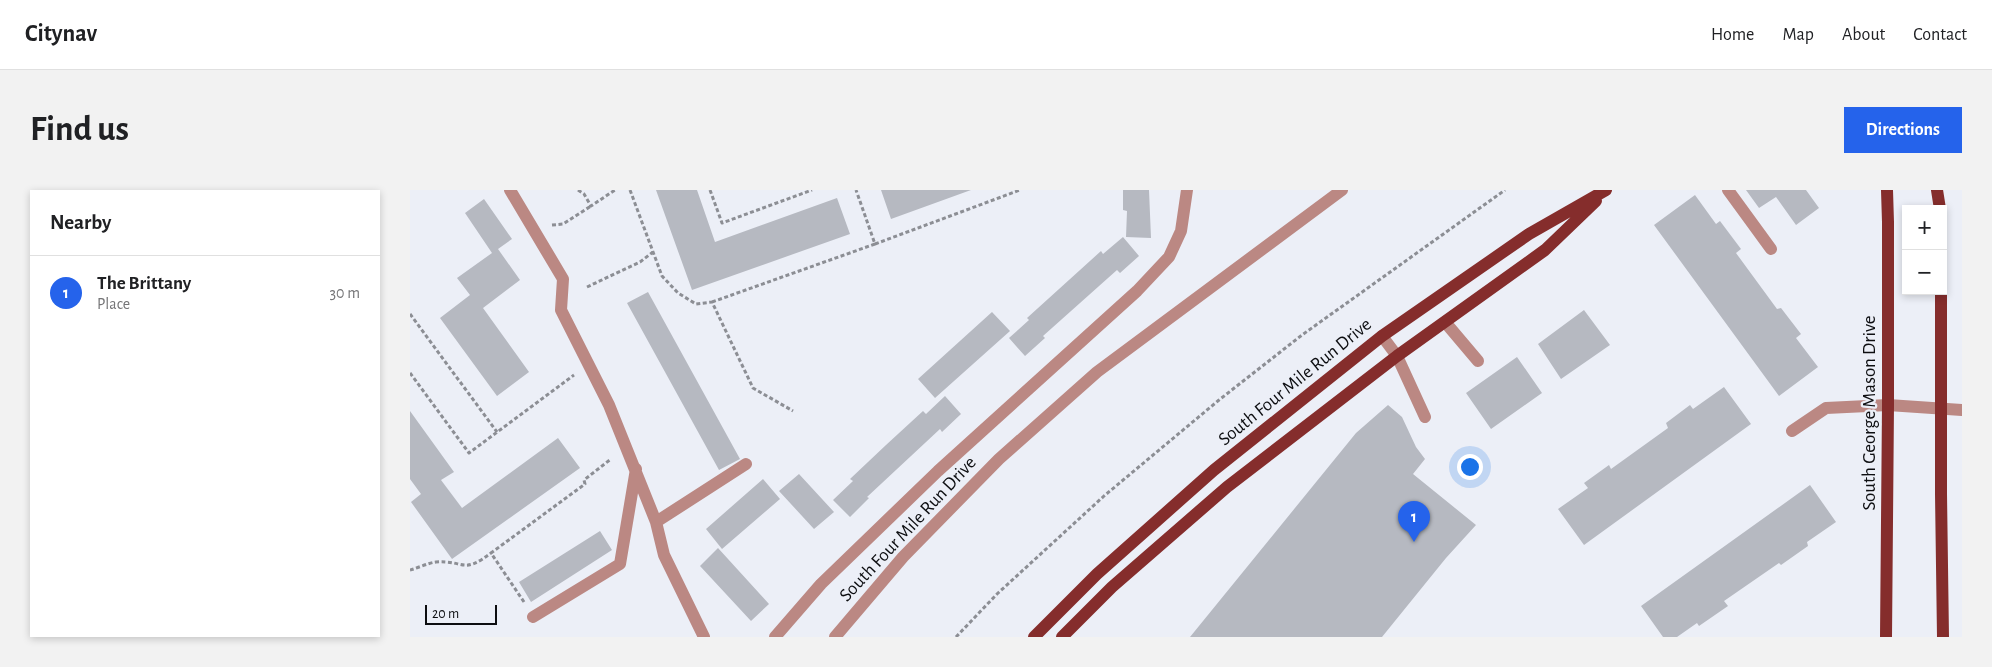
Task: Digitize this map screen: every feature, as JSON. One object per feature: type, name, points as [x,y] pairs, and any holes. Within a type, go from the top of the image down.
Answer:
[{"type":"main road","name":"South Four Mile Run Drive","points":[[1062,637],[1112,587],[1228,487],[1397,356],[1545,250],[1607,190]]},
{"type":"main road","name":"South Four Mile Run Drive","points":[[1034,637],[1096,574],[1214,470],[1382,336],[1529,234],[1607,190]]},
{"type":"main road","name":"South George Mason Drive","points":[[1886,637],[1887,190]]},
{"type":"main road","points":[[1937,190],[1939,205]]},
{"type":"main road","points":[[1941,295],[1943,637]]},
{"type":"street","points":[[510,190],[563,279],[561,310],[609,405],[656,522],[664,555],[704,637]]},
{"type":"street","points":[[775,637],[821,584],[917,491],[1137,291],[1169,257],[1180,231],[1187,190]]},
{"type":"street","points":[[1728,190],[1771,249]]},
{"type":"street","name":"South Four Mile Run Drive","points":[[835,637],[903,557],[999,460],[1097,372],[1337,191]]},
{"type":"street","points":[[1445,322],[1478,361]]},
{"type":"street","points":[[1382,336],[1397,356],[1425,416]]},
{"type":"street","points":[[1792,431],[1826,408],[1888,405],[1962,410]]},
{"type":"street","points":[[656,522],[746,464]]},
{"type":"street","points":[[533,617],[620,564],[636,469]]},
{"type":"path","points":[[578,190],[584,194],[591,206]]},
{"type":"path","points":[[533,228],[563,224],[614,190]]},
{"type":"path","points":[[630,190],[662,276],[678,293],[696,304],[712,302],[1020,190]]},
{"type":"path","points":[[710,190],[722,223],[812,190]]},
{"type":"path","points":[[856,190],[874,244]]},
{"type":"path","points":[[956,637],[997,594],[1083,516],[1219,400],[1302,335],[1505,190]]},
{"type":"path","points":[[587,287],[640,262],[653,252]]},
{"type":"path","points":[[712,302],[753,388],[793,411]]},
{"type":"path","points":[[410,314],[497,432]]},
{"type":"path","points":[[410,373],[469,453],[589,364]]},
{"type":"path","points":[[410,570],[436,562],[464,566],[477,564],[586,484],[584,480],[610,459],[628,449]]},
{"type":"path","points":[[491,553],[533,617]]},
{"type":"building","points":[[656,190],[697,190],[715,242],[837,198],[850,234],[692,290]]},
{"type":"building","points":[[881,190],[971,190],[891,219]]},
{"type":"building","points":[[1123,190],[1149,190],[1151,238],[1126,237],[1127,211],[1123,210]]},
{"type":"building","points":[[1746,190],[1806,190],[1819,208],[1796,225],[1776,197],[1759,208]]},
{"type":"building","points":[[1695,195],[1716,224],[1720,221],[1741,249],[1736,253],[1777,309],[1781,308],[1801,334],[1796,338],[1818,367],[1779,396],[1654,225]]},
{"type":"building","points":[[484,199],[512,239],[498,249],[520,280],[483,308],[529,372],[497,396],[440,318],[470,295],[457,278],[492,253],[465,213]]},
{"type":"building","points":[[1123,237],[1139,256],[1120,273],[1117,270],[1043,336],[1045,338],[1025,356],[1009,338],[1029,320],[1027,318],[1101,251],[1103,254]]},
{"type":"building","points":[[648,292],[740,459],[719,470],[627,303]]},
{"type":"building","points":[[1584,310],[1610,345],[1561,379],[1538,344]]},
{"type":"building","points":[[992,312],[1010,331],[935,398],[918,379]]},
{"type":"building","points":[[1517,357],[1542,393],[1491,429],[1466,393]]},
{"type":"building","points":[[1724,387],[1751,424],[1584,545],[1558,509],[1588,488],[1584,483],[1609,465],[1611,469],[1668,428],[1666,423],[1690,405],[1693,409]]},
{"type":"building","points":[[945,396],[961,414],[942,432],[940,429],[867,497],[869,498],[850,517],[833,500],[853,481],[850,479],[886,445],[923,411],[926,414]]},
{"type":"building","points":[[1388,405],[1402,417],[1416,447],[1425,459],[1413,474],[1476,525],[1446,558],[1382,637],[1190,637],[1356,433]]},
{"type":"building","points":[[410,411],[454,472],[441,480],[462,508],[558,438],[580,468],[452,559],[411,502],[421,494],[410,479]]},
{"type":"building","points":[[799,474],[834,512],[814,529],[779,491]]},
{"type":"building","points":[[763,479],[780,499],[722,549],[706,529]]},
{"type":"building","points":[[1810,485],[1836,522],[1807,542],[1808,546],[1781,565],[1779,563],[1724,601],[1728,606],[1699,626],[1697,623],[1677,637],[1663,637],[1641,606]]},
{"type":"building","points":[[600,531],[612,550],[531,602],[519,582]]},
{"type":"building","points":[[718,548],[769,604],[751,621],[700,566]]},
{"type":"place","name":"The Brittany","points":[[1414,542]]}]
